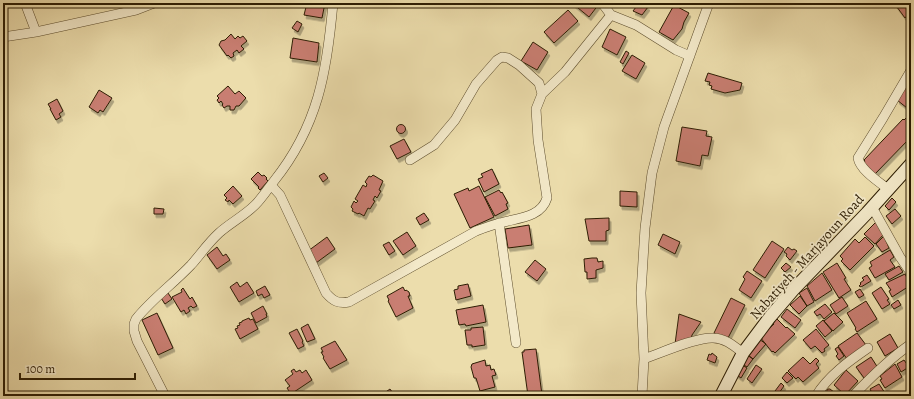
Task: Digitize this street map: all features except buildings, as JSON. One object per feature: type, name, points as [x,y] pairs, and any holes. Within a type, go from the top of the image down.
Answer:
[{"type":"main road","name":"Nabatiyeh - Marjayoun Road","points":[[721,396],[743,353],[770,317],[793,290],[911,164]]},
{"type":"street","points":[[25,3],[36,32]]},
{"type":"street","points":[[3,37],[36,32],[136,10],[154,3]]},
{"type":"street","points":[[165,396],[137,341],[134,331],[136,319],[191,265],[219,234],[254,206],[288,164],[314,111],[325,71],[334,3]]},
{"type":"street","points":[[602,3],[611,15],[636,25],[676,50],[690,56]]},
{"type":"street","points":[[642,396],[644,359],[641,293],[645,228],[652,173],[664,127],[709,3]]},
{"type":"street","points":[[271,185],[280,195],[319,281],[326,293],[332,300],[340,303],[349,302],[470,235],[499,223],[537,212],[545,206],[547,198],[538,140],[536,109],[542,94],[565,72],[611,15]]},
{"type":"street","points":[[410,160],[434,145],[455,120],[476,84],[497,60],[502,57],[508,58],[519,65],[539,83],[542,94]]},
{"type":"street","points":[[888,189],[858,163],[858,158],[910,72]]},
{"type":"street","points":[[872,207],[897,252],[911,273]]},
{"type":"street","points":[[499,223],[516,343]]},
{"type":"street","points":[[644,359],[693,342],[713,338],[724,340],[743,353]]},
{"type":"street","points":[[853,396],[876,372],[911,344]]},
{"type":"street","points":[[816,396],[838,371],[868,348]]}]
